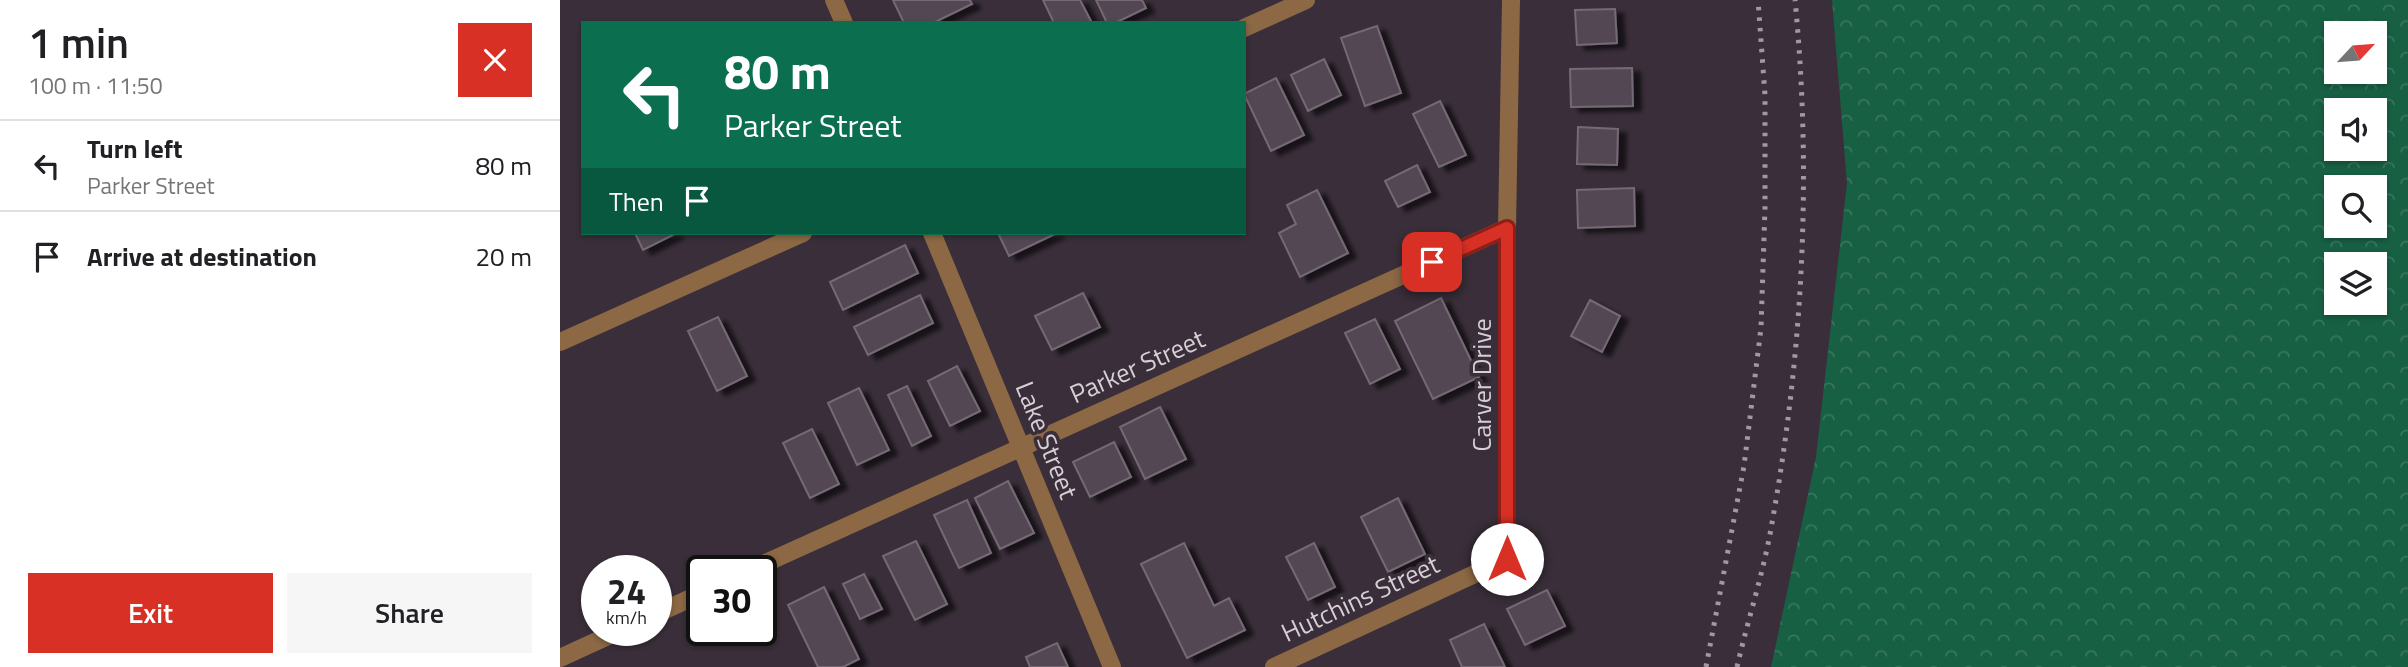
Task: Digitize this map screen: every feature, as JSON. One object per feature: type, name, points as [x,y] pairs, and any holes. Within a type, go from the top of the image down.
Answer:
[{"type":"street","points":[[834,0],[843,21]]},
{"type":"street","points":[[1246,27],[1306,0]]},
{"type":"street","name":"Carver Drive","points":[[1507,559],[1507,228],[1511,0]]},
{"type":"street","name":"Parker Street","points":[[777,558],[1507,228]]},
{"type":"street","points":[[560,342],[799,235]]},
{"type":"street","name":"Lake Street","points":[[933,235],[1112,667]]},
{"type":"street","name":"Hutchins Street","points":[[1274,667],[1507,559]]},
{"type":"street","points":[[560,658],[586,646]]},
{"type":"green space","points":[[1832,0],[2408,0],[2408,667],[1771,667],[1816,457],[1847,183]]},
{"type":"building","points":[[893,0],[970,0],[972,4],[937,21],[903,21]]},
{"type":"building","points":[[1043,0],[1080,0],[1091,21],[1053,21]]},
{"type":"building","points":[[1096,0],[1142,0],[1146,8],[1119,21],[1106,21]]},
{"type":"building","points":[[1615,9],[1617,43],[1577,45],[1575,10]]},
{"type":"building","points":[[1377,26],[1401,93],[1365,106],[1341,38]]},
{"type":"building","points":[[1324,59],[1341,95],[1308,111],[1291,75]]},
{"type":"building","points":[[1632,68],[1633,106],[1571,107],[1570,69]]},
{"type":"building","points":[[1276,78],[1304,135],[1271,151],[1246,93]]},
{"type":"building","points":[[1440,101],[1466,155],[1439,167],[1413,114]]},
{"type":"building","points":[[1578,127],[1618,129],[1617,165],[1577,164]]},
{"type":"building","points":[[1417,165],[1430,192],[1398,207],[1385,181]]},
{"type":"building","points":[[1634,188],[1635,226],[1578,228],[1577,190]]},
{"type":"building","points":[[1317,190],[1348,253],[1300,277],[1279,233],[1296,224],[1287,205]]},
{"type":"building","points":[[636,235],[673,235],[643,250]]},
{"type":"building","points":[[999,235],[1053,235],[1009,256]]},
{"type":"building","points":[[905,245],[918,273],[843,310],[830,282]]},
{"type":"building","points":[[1083,293],[1100,327],[1052,350],[1035,316]]},
{"type":"building","points":[[920,295],[933,323],[868,355],[854,327]]},
{"type":"building","points":[[1441,298],[1479,377],[1433,399],[1395,321]]},
{"type":"building","points":[[1590,300],[1620,316],[1602,352],[1571,336]]},
{"type":"building","points":[[718,317],[747,376],[717,391],[688,331]]},
{"type":"building","points":[[1375,319],[1400,369],[1370,384],[1345,333]]},
{"type":"building","points":[[957,366],[980,411],[950,426],[928,381]]},
{"type":"building","points":[[907,386],[931,436],[912,446],[888,395]]},
{"type":"building","points":[[859,388],[889,450],[857,465],[828,403]]},
{"type":"building","points":[[1160,407],[1186,459],[1145,479],[1120,427]]},
{"type":"building","points":[[812,429],[839,484],[810,498],[783,443]]},
{"type":"building","points":[[1114,442],[1131,477],[1090,497],[1073,462]]},
{"type":"building","points":[[1008,481],[1034,533],[1000,549],[975,498]]},
{"type":"building","points":[[1398,498],[1425,554],[1388,572],[1361,517]]},
{"type":"building","points":[[967,500],[991,553],[959,568],[934,515]]},
{"type":"building","points":[[916,541],[947,604],[915,620],[883,556]]},
{"type":"building","points":[[1184,543],[1214,606],[1229,598],[1245,630],[1187,658],[1141,564]]},
{"type":"building","points":[[1314,543],[1335,587],[1308,600],[1286,557]]},
{"type":"building","points":[[864,574],[882,609],[860,619],[843,584]]},
{"type":"building","points":[[824,587],[859,659],[843,667],[818,667],[788,605]]},
{"type":"building","points":[[1547,590],[1565,626],[1525,645],[1507,609]]},
{"type":"building","points":[[1484,624],[1505,667],[1462,667],[1450,640]]},
{"type":"building","points":[[1057,643],[1068,667],[1030,667],[1026,657]]},
{"type":"railway","points":[[1706,667],[1744,466],[1761,328],[1765,95],[1758,0]]},
{"type":"railway","points":[[1737,667],[1772,523],[1783,458],[1797,328],[1802,262],[1803,131],[1795,0]]},
{"type":"route","points":[[1432,262],[1507,228],[1507,559]]}]
